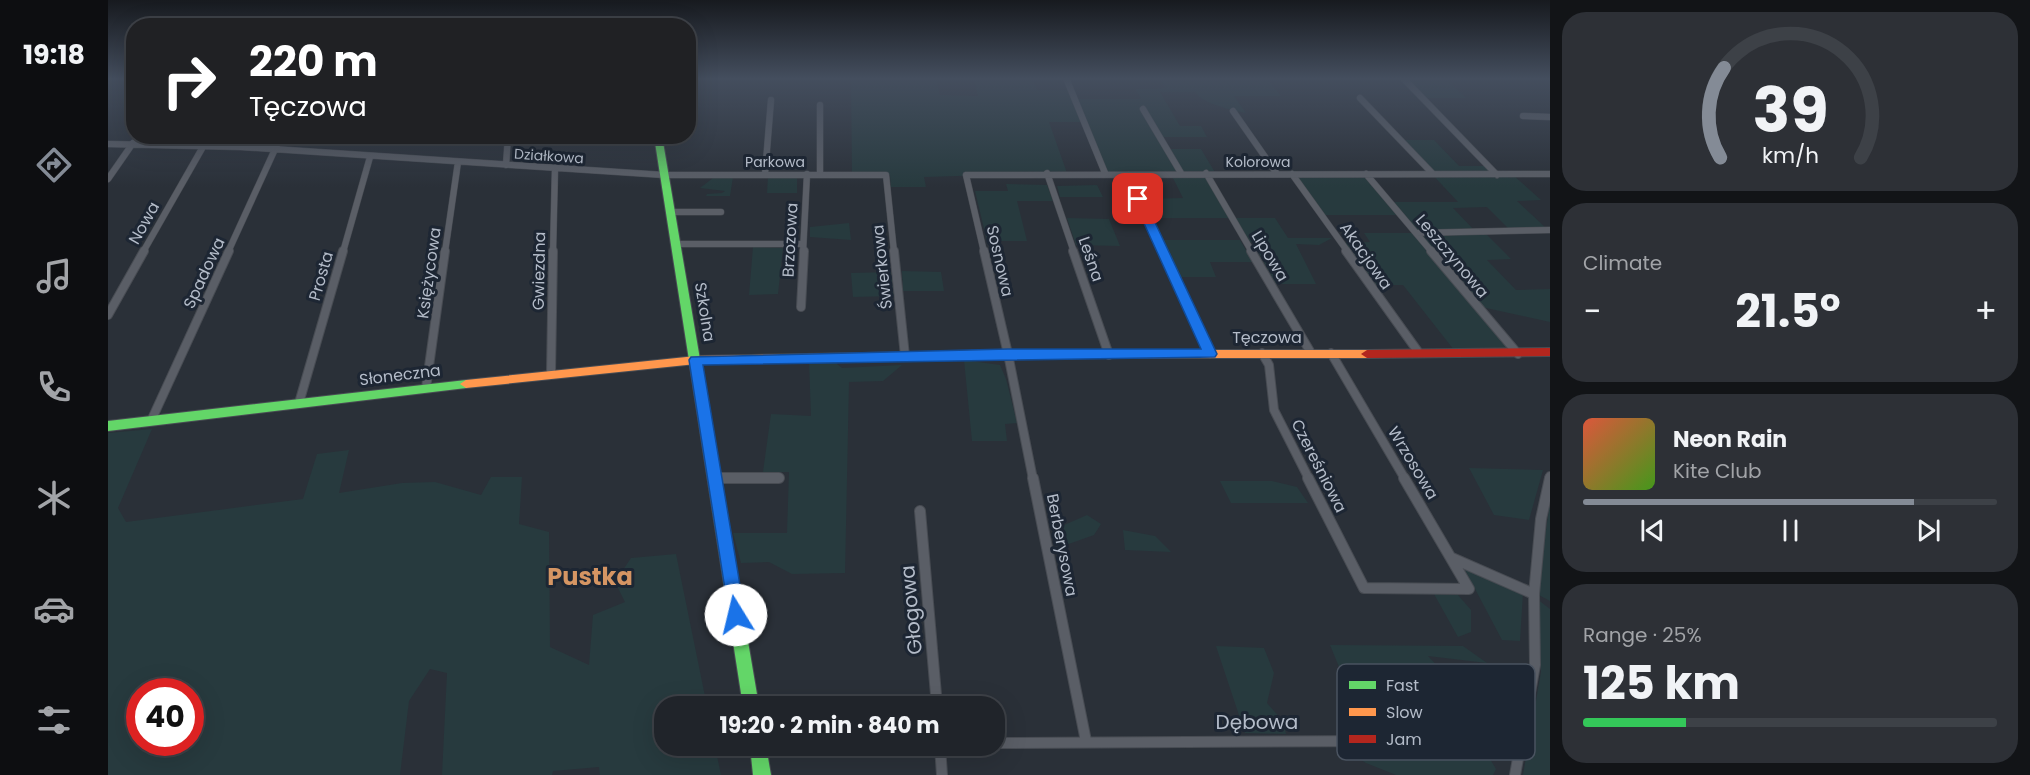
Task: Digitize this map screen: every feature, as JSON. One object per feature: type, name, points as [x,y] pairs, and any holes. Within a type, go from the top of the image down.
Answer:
[{"type":"street","points":[[765,174],[770,114]]},
{"type":"street","points":[[820,114],[820,174]]},
{"type":"street","points":[[1081,114],[1106,173]]},
{"type":"street","points":[[1146,114],[1181,173]]},
{"type":"street","points":[[1235,114],[1277,174]]},
{"type":"street","points":[[1376,114],[1433,174]]},
{"type":"street","points":[[1438,114],[1497,175]]},
{"type":"street","points":[[1523,116],[1550,117]]},
{"type":"street","name":"Działkowa","points":[[108,144],[126,143]]},
{"type":"street","points":[[108,179],[132,144]]},
{"type":"street","name":"Działkowa","points":[[168,144],[664,175]]},
{"type":"street","name":"Spadowa","points":[[151,421],[277,144]]},
{"type":"street","points":[[506,165],[507,144]]},
{"type":"street","name":"Szkolna","points":[[659,144],[749,696]]},
{"type":"street","name":"Nowa","points":[[108,315],[204,145]]},
{"type":"street","name":"Prosta","points":[[299,403],[370,157]]},
{"type":"street","name":"Księżycowa","points":[[426,388],[458,162]]},
{"type":"street","name":"Gwiezdna","points":[[551,374],[555,168]]},
{"type":"street","name":"Kolorowa","points":[[966,175],[1047,173],[1128,175],[1181,173],[1550,174]]},
{"type":"street","name":"Leśna","points":[[1047,173],[1109,355]]},
{"type":"street","name":"Brzozowa","points":[[801,307],[807,174]]},
{"type":"street","name":"Lipowa","points":[[1206,174],[1311,353]]},
{"type":"street","name":"Akacjowa","points":[[1292,174],[1419,353]]},
{"type":"street","name":"Leszczynowa","points":[[1366,174],[1518,354]]},
{"type":"street","name":"Parkowa","points":[[664,175],[886,175]]},
{"type":"street","name":"Świerkowa","points":[[886,175],[905,356]]},
{"type":"street","name":"Sosnowa","points":[[966,175],[1008,354]]},
{"type":"street","points":[[1128,175],[1210,354]]},
{"type":"street","points":[[671,212],[721,212]]},
{"type":"street","points":[[1416,233],[1550,230]]},
{"type":"street","points":[[677,244],[803,244]]},
{"type":"street","name":"Tęczowa","points":[[696,360],[1008,354],[1518,354],[1550,352]]},
{"type":"street","name":"Czereśniowa","points":[[1262,353],[1269,365],[1274,410],[1364,588],[1469,589]]},
{"type":"street","name":"Wrzosowa","points":[[1330,353],[1469,589]]},
{"type":"street","name":"Berberysowa","points":[[1008,354],[1086,741]]},
{"type":"street","name":"Słoneczna","points":[[108,426],[426,388],[696,360]]},
{"type":"street","points":[[1535,664],[1534,594],[1541,519],[1550,476]]},
{"type":"street","points":[[713,478],[779,478]]},
{"type":"street","name":"Głogowa","points":[[920,511],[936,696]]},
{"type":"street","points":[[1452,558],[1534,594]]},
{"type":"street","name":"Dębowa","points":[[1005,743],[1337,742]]},
{"type":"street","points":[[759,756],[762,775]]},
{"type":"street","points":[[941,756],[942,775]]},
{"type":"street","points":[[1515,775],[1517,760]]},
{"type":"green space","points":[[851,114],[1173,114],[1180,126],[1201,126],[1207,137],[1160,137],[1167,149],[1201,149],[1216,174],[1206,173],[1231,218],[1151,218],[1142,199],[1183,198],[1171,174],[1105,173],[1084,122],[1049,122],[1067,173],[924,177],[926,187],[891,187],[890,175],[852,174]]},
{"type":"green space","points":[[1400,140],[1434,140],[1459,166],[1488,166],[1497,175],[1513,175],[1541,200],[1517,201],[1546,228],[1509,229],[1487,207],[1453,208],[1477,233],[1485,233],[1511,259],[1487,260],[1516,290],[1550,289],[1550,322],[1477,306],[1514,351],[1454,350],[1403,285],[1370,285],[1340,243],[1370,242],[1364,233],[1415,233],[1401,215],[1321,215],[1292,174],[1366,174],[1390,202],[1458,202]]},
{"type":"green space","points":[[733,177],[730,196],[706,196],[725,191],[700,188],[713,178]]},
{"type":"green space","points":[[768,177],[797,177],[797,193],[767,193]]},
{"type":"green space","points":[[1006,184],[1047,185],[1053,201],[1017,201],[1027,241],[987,241],[975,191],[1008,191]]},
{"type":"green space","points":[[1097,185],[1103,197],[1060,197],[1057,186]]},
{"type":"green space","points":[[1067,218],[1109,219],[1120,246],[1076,245]]},
{"type":"green space","points":[[1235,218],[1275,218],[1288,238],[1332,238],[1319,245],[1296,244],[1316,284],[1276,284],[1257,250],[1270,246],[1250,242]]},
{"type":"green space","points":[[849,223],[851,240],[810,237],[810,227]]},
{"type":"green space","points":[[1161,240],[1240,240],[1253,262],[1210,262],[1216,277],[1180,277]]},
{"type":"green space","points":[[753,247],[783,248],[778,294],[749,295]]},
{"type":"green space","points":[[902,271],[941,272],[944,291],[903,291]]},
{"type":"green space","points":[[891,272],[894,296],[853,297],[851,273]]},
{"type":"green space","points":[[832,360],[842,368],[902,365],[883,381],[849,382],[845,573],[792,574],[769,562],[741,563],[733,533],[787,533],[789,472],[763,472],[771,414],[811,416],[809,361]]},
{"type":"green space","points":[[964,360],[1000,365],[1006,379],[1017,423],[1005,424],[1007,441],[972,441]]},
{"type":"green space","points":[[152,429],[118,508],[126,522],[303,499],[317,454],[349,450],[339,493],[402,483],[435,482],[481,495],[491,477],[522,477],[519,524],[549,532],[550,647],[589,665],[593,615],[625,602],[615,582],[631,558],[676,554],[705,696],[654,696],[654,756],[717,756],[721,775],[600,775],[599,767],[553,771],[552,775],[442,775],[447,673],[430,669],[409,701],[400,775],[108,775],[108,433]]},
{"type":"green space","points":[[1469,468],[1543,470],[1529,520],[1494,515]]},
{"type":"green space","points":[[1220,481],[1272,481],[1297,487],[1308,503],[1231,503]]},
{"type":"green space","points":[[1550,502],[1550,601],[1537,594]]},
{"type":"green space","points":[[1087,515],[1101,524],[1094,535],[1063,546],[1055,529]]},
{"type":"green space","points":[[1123,530],[1155,536],[1171,552],[1125,550]]},
{"type":"green space","points":[[1464,568],[1523,593],[1520,641],[1502,640]]},
{"type":"green space","points":[[1434,594],[1458,595],[1471,610],[1471,632],[1458,637]]},
{"type":"green space","points":[[1537,599],[1550,609],[1550,775],[1523,775],[1526,760],[1535,760],[1535,706],[1541,672]]},
{"type":"green space","points":[[1330,645],[1463,646],[1487,663],[1428,656],[1436,664],[1338,664]]},
{"type":"green space","points":[[1216,646],[1264,648],[1274,673],[1267,703],[1283,721],[1286,734],[1245,733]]},
{"type":"green space","points":[[1361,760],[1491,760],[1496,769],[1493,775],[1396,775]]},
{"type":"traffic: fast","points":[[659,144],[749,696]]},
{"type":"traffic: fast","points":[[108,426],[466,384]]},
{"type":"traffic: fast","points":[[759,756],[762,775]]},
{"type":"traffic: slow","points":[[1086,354],[1367,354]]},
{"type":"traffic: slow","points":[[466,384],[696,360],[862,357]]},
{"type":"traffic: jam","points":[[1367,354],[1550,352]]},
{"type":"traffic: jam","points":[[862,357],[1086,354]]},
{"type":"district","name":"Pustka","points":[[590,576]]},
{"type":"route","points":[[736,615],[696,360],[1008,354],[1210,354],[1138,199]]}]
